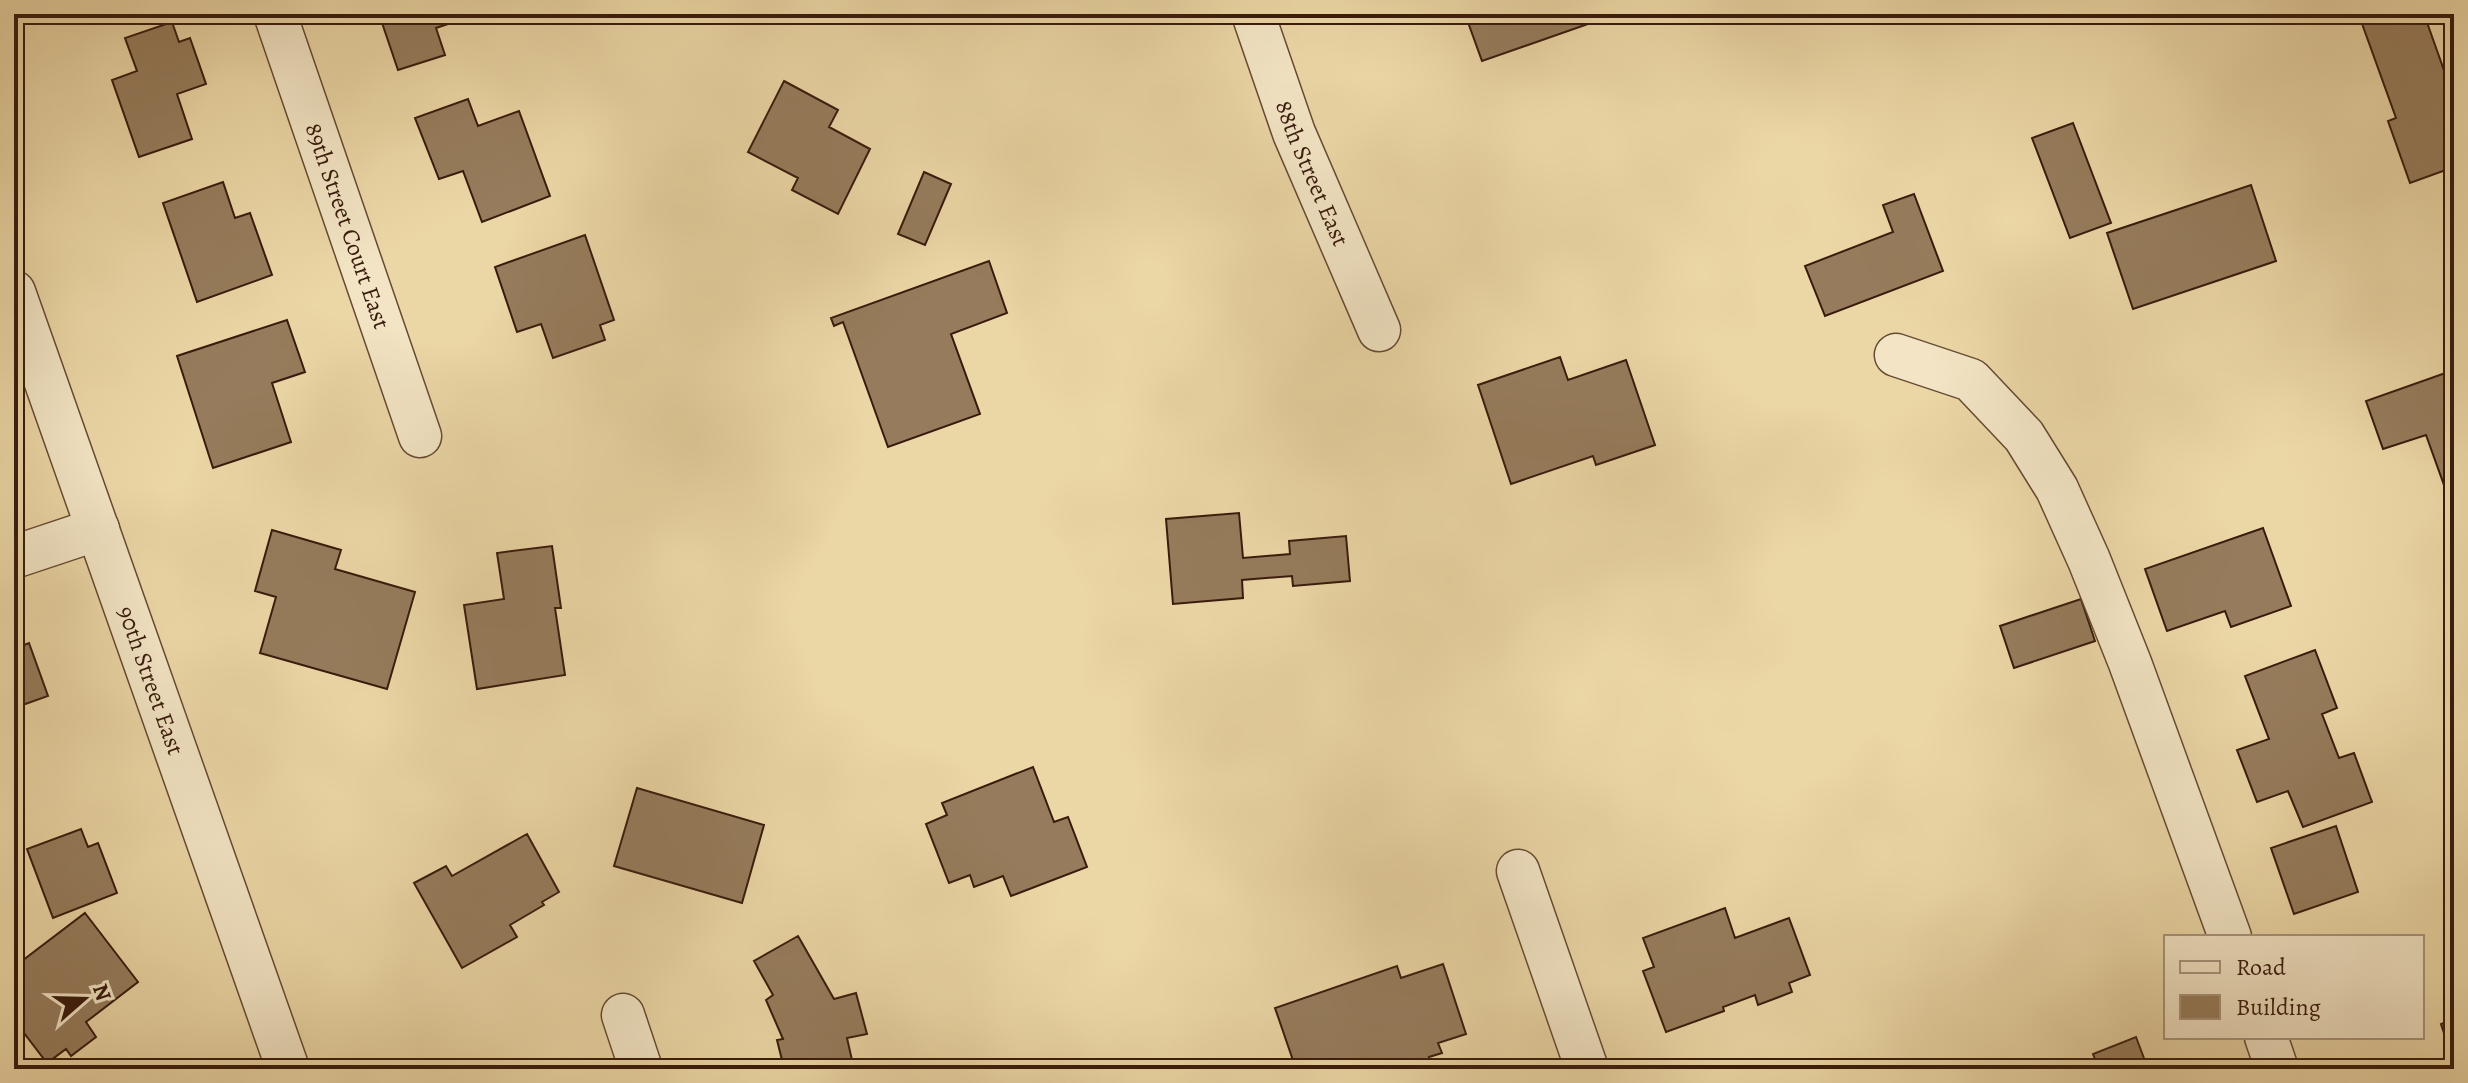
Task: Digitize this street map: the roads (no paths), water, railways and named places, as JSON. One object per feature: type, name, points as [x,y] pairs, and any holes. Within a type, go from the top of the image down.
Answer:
[{"type":"street","name":"89th Street Court East","points":[[275,14],[420,436]]},
{"type":"street","name":"88th Street East","points":[[1253,14],[1294,133],[1379,330]]},
{"type":"street","name":"90th Street East","points":[[14,292],[288,1069]]},
{"type":"street","points":[[1896,355],[1971,380],[2024,436],[2057,489],[2130,663],[2229,935]]},
{"type":"street","points":[[14,557],[98,529]]},
{"type":"street","points":[[1518,871],[1587,1069]]},
{"type":"street","points":[[623,1015],[641,1069]]},
{"type":"street","points":[[2267,1039],[2277,1069]]}]
